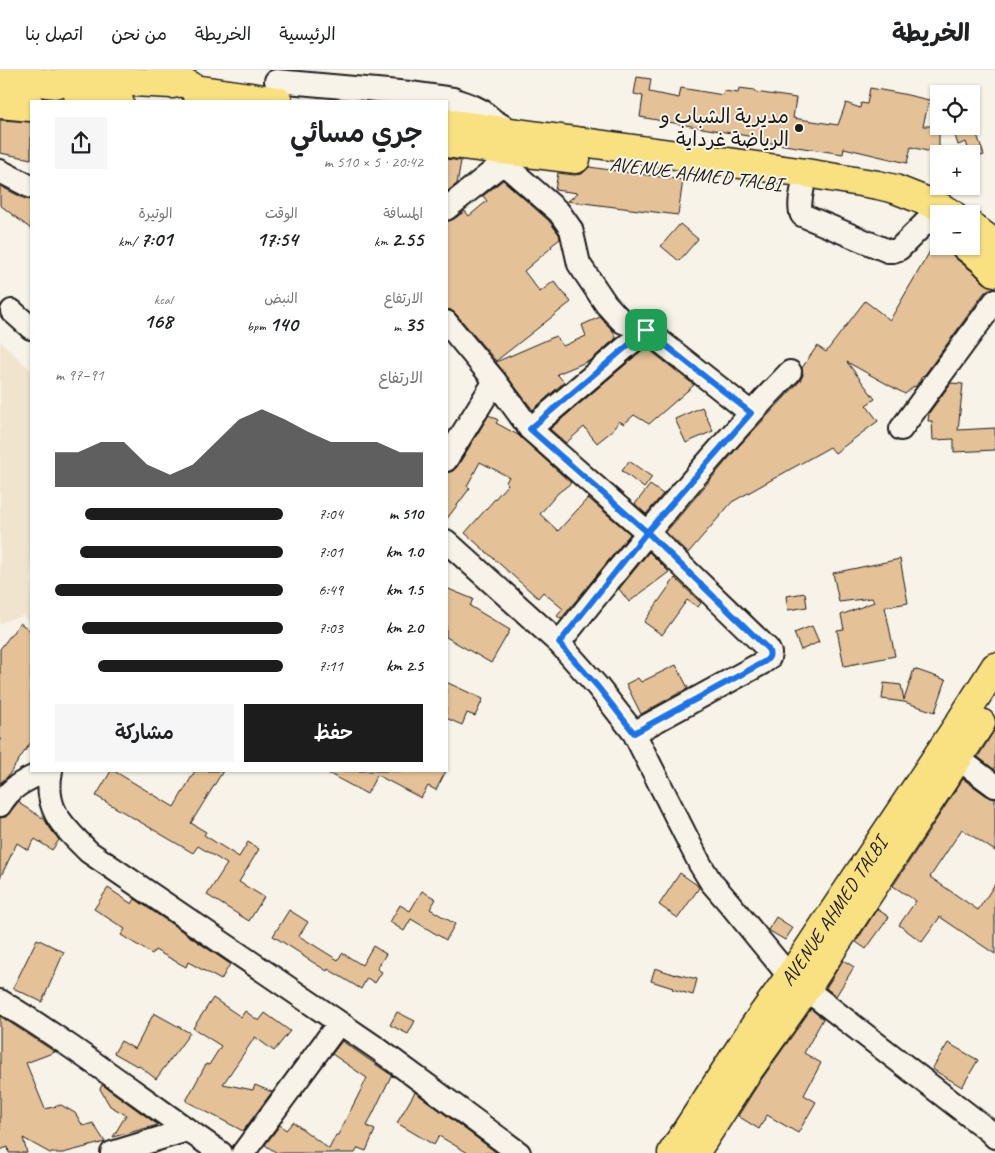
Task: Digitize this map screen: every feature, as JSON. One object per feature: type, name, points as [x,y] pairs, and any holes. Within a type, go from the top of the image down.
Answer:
[{"type":"main road","points":[[0,77],[55,84],[71,79],[182,94],[276,88]]},
{"type":"main road","points":[[55,84],[60,90],[113,100]]},
{"type":"main road","points":[[0,104],[30,107]]},
{"type":"main road","points":[[448,124],[507,148]]},
{"type":"main road","name":"AVENUE AHMED TALBI","points":[[448,143],[507,148],[733,178],[805,181],[844,195],[930,215]]},
{"type":"main road","points":[[980,233],[995,244]]},
{"type":"main road","points":[[977,255],[995,272]]},
{"type":"main road","name":"AVENUE AHMED TALBI","points":[[672,1153],[755,1026],[797,983],[799,963],[995,667]]},
{"type":"main road","points":[[695,1153],[746,1074],[797,983],[886,866],[959,759],[995,701]]},
{"type":"street","points":[[276,88],[410,93],[453,99],[482,111],[494,122],[507,148],[566,221],[571,229],[579,264],[606,304],[623,322],[646,330],[751,413]]},
{"type":"street","points":[[448,207],[507,148]]},
{"type":"street","points":[[0,171],[30,186]]},
{"type":"street","points":[[805,181],[800,205],[802,215],[888,251],[899,249],[930,224]]},
{"type":"street","points":[[901,429],[995,301]]},
{"type":"street","points":[[12,311],[30,327]]},
{"type":"street","points":[[448,324],[495,381],[530,429],[647,532],[768,649],[769,658],[762,663],[634,733]]},
{"type":"street","points":[[530,429],[646,330]]},
{"type":"street","points":[[559,643],[647,532],[751,413],[790,372]]},
{"type":"street","points":[[448,457],[495,381]]},
{"type":"street","points":[[448,543],[559,643],[598,687],[634,733],[710,882],[797,983],[995,1137]]},
{"type":"street","points":[[959,759],[995,786]]},
{"type":"street","points":[[0,805],[11,790],[43,772]]},
{"type":"street","points":[[51,772],[48,784],[54,811],[64,827],[89,852],[378,1049],[519,1153]]},
{"type":"street","points":[[0,1001],[68,1045],[221,1153]]},
{"type":"street","points":[[243,1153],[339,1023]]},
{"type":"street","points":[[112,1153],[186,1130]]},
{"type":"shaded area","points":[[0,341],[30,369],[30,623],[23,616],[0,624]]},
{"type":"building","points":[[637,77],[651,79],[649,92],[679,98],[681,88],[723,95],[724,91],[738,93],[739,88],[755,90],[755,92],[796,98],[793,118],[838,125],[846,103],[860,108],[861,103],[867,104],[870,88],[929,100],[923,126],[930,126],[930,135],[939,135],[939,145],[930,145],[930,152],[911,147],[907,163],[844,148],[843,154],[758,141],[759,138],[640,117],[643,96],[634,94]]},
{"type":"building","points":[[0,120],[30,122],[30,159],[0,153]]},
{"type":"building","points":[[955,135],[977,135],[984,155],[980,156],[980,145],[967,145],[966,142],[958,145]]},
{"type":"building","points":[[448,159],[461,161],[457,184],[448,191]]},
{"type":"building","points":[[589,167],[683,180],[678,215],[568,201],[578,193],[555,190],[558,173],[582,174]]},
{"type":"building","points":[[503,180],[549,221],[559,234],[560,239],[524,271],[540,292],[554,281],[571,302],[496,361],[456,314],[448,309],[448,221],[465,211],[469,216],[487,201],[483,196]]},
{"type":"building","points":[[0,186],[30,200],[30,228],[0,205]]},
{"type":"building","points":[[680,224],[698,239],[679,261],[661,246]]},
{"type":"building","points":[[930,251],[930,255],[953,255],[984,283],[995,288],[989,289],[984,293],[926,373],[915,387],[905,394],[847,362],[875,399],[866,405],[878,421],[835,453],[830,447],[732,502],[688,553],[666,532],[739,446],[800,381],[803,375],[802,368],[817,346],[826,352],[865,301],[890,320]]},
{"type":"building","points":[[600,317],[613,331],[616,338],[591,360],[557,374],[564,382],[533,410],[496,362],[556,336],[563,346],[586,336],[582,325]]},
{"type":"building","points":[[646,347],[694,385],[649,424],[634,415],[624,424],[619,421],[612,431],[597,443],[584,427],[566,443],[550,429]]},
{"type":"building","points":[[951,383],[963,384],[958,430],[995,428],[995,450],[954,452],[954,439],[933,440],[932,421],[928,421],[929,413]]},
{"type":"building","points":[[702,407],[713,431],[686,443],[675,419]]},
{"type":"building","points":[[489,415],[498,420],[496,423],[518,435],[571,483],[558,493],[540,514],[558,531],[588,498],[630,534],[561,619],[557,616],[563,609],[543,592],[538,598],[465,533],[508,484],[506,482],[509,477],[480,462],[467,486],[470,488],[448,517],[448,472],[457,467]]},
{"type":"building","points":[[629,461],[652,477],[644,488],[622,471]]},
{"type":"building","points":[[650,485],[663,494],[646,514],[635,504]]},
{"type":"building","points":[[649,552],[669,572],[629,602],[619,589]]},
{"type":"building","points":[[900,559],[908,603],[885,607],[895,656],[844,666],[837,630],[844,629],[841,615],[874,602],[872,598],[839,602],[833,573]]},
{"type":"building","points":[[675,578],[701,603],[698,607],[687,600],[662,635],[644,622]]},
{"type":"building","points":[[448,589],[473,599],[470,606],[510,630],[491,663],[448,638]]},
{"type":"building","points":[[805,593],[807,607],[788,610],[786,596]]},
{"type":"building","points":[[20,623],[30,630],[30,743],[8,776],[0,783],[0,649]]},
{"type":"building","points":[[812,626],[819,642],[801,650],[794,633]]},
{"type":"building","points":[[676,665],[688,688],[641,714],[626,684],[638,678],[641,682]]},
{"type":"building","points":[[914,669],[946,680],[935,712],[904,702],[882,699],[884,683],[901,685],[904,700]]},
{"type":"building","points":[[448,683],[483,699],[475,716],[467,713],[462,725],[448,719]]},
{"type":"building","points":[[995,729],[995,770],[978,757]]},
{"type":"building","points":[[110,772],[116,772],[174,807],[194,772],[222,772],[191,823],[206,832],[204,835],[239,857],[248,842],[259,849],[239,882],[264,897],[249,921],[207,895],[227,864],[198,846],[193,853],[96,796]]},
{"type":"building","points":[[326,772],[445,772],[436,790],[428,786],[421,798],[377,775],[367,794]]},
{"type":"building","points":[[963,779],[987,796],[995,799],[995,851],[962,829],[930,877],[978,910],[995,884],[995,954],[940,917],[922,942],[899,925],[916,901],[893,886]]},
{"type":"building","points":[[19,801],[20,804],[44,819],[59,840],[52,850],[35,839],[28,850],[17,843],[0,878],[0,818],[6,817]]},
{"type":"building","points":[[680,873],[699,888],[678,918],[659,905]]},
{"type":"building","points":[[108,888],[132,904],[135,899],[230,964],[221,980],[188,962],[186,967],[155,950],[152,954],[121,935],[125,929],[94,909]]},
{"type":"building","points":[[422,891],[436,899],[430,909],[455,924],[446,940],[411,919],[404,931],[390,922],[400,905],[410,911]]},
{"type":"building","points":[[877,909],[889,917],[866,949],[856,942]]},
{"type":"building","points":[[289,910],[308,922],[299,936],[338,960],[342,953],[362,965],[373,946],[386,954],[377,969],[382,972],[375,983],[367,978],[361,989],[328,969],[327,971],[273,936]]},
{"type":"building","points":[[776,917],[793,928],[785,940],[768,930]]},
{"type":"building","points":[[37,939],[64,952],[42,1002],[13,988]]},
{"type":"building","points":[[843,960],[854,967],[836,996],[826,988]]},
{"type":"building","points":[[655,968],[697,979],[693,995],[651,981]]},
{"type":"building","points":[[213,998],[241,1017],[245,1011],[259,1021],[265,1013],[290,1031],[274,1051],[255,1037],[223,1084],[253,1090],[255,1085],[272,1092],[243,1131],[186,1101],[206,1064],[209,1065],[221,1046],[193,1028]]},
{"type":"building","points":[[811,1009],[823,1019],[804,1053],[821,1063],[804,1095],[816,1102],[798,1133],[767,1115],[759,1129],[738,1116]]},
{"type":"building","points":[[397,1012],[415,1021],[408,1034],[390,1025]]},
{"type":"building","points":[[154,1013],[190,1033],[156,1079],[138,1065],[114,1053],[121,1041],[135,1049]]},
{"type":"building","points":[[0,1016],[55,1052],[26,1063],[45,1109],[61,1105],[75,1113],[83,1126],[93,1123],[105,1142],[63,1153],[50,1153],[23,1138],[27,1153],[9,1153],[8,1147],[0,1150]]},
{"type":"building","points":[[342,1041],[394,1077],[391,1076],[367,1126],[375,1130],[366,1151],[358,1148],[355,1153],[277,1153],[265,1145],[280,1125],[286,1130],[293,1122],[329,1149],[336,1135],[338,1135],[367,1078],[332,1054]]},
{"type":"building","points":[[948,1043],[978,1060],[962,1087],[932,1069]]},
{"type":"building","points":[[102,1085],[158,1125],[113,1137],[126,1115],[110,1106],[100,1089]]},
{"type":"building","points":[[415,1092],[497,1153],[468,1153],[439,1136],[434,1145],[397,1123]]},
{"type":"place","name":"مديرية الشباب و الرياضة غرداية","points":[[799,128]]},
{"type":"route","points":[[646,330],[530,429],[647,532],[768,649],[770,655],[766,661],[634,733],[598,687],[559,643],[647,532],[751,413],[646,330]]}]
